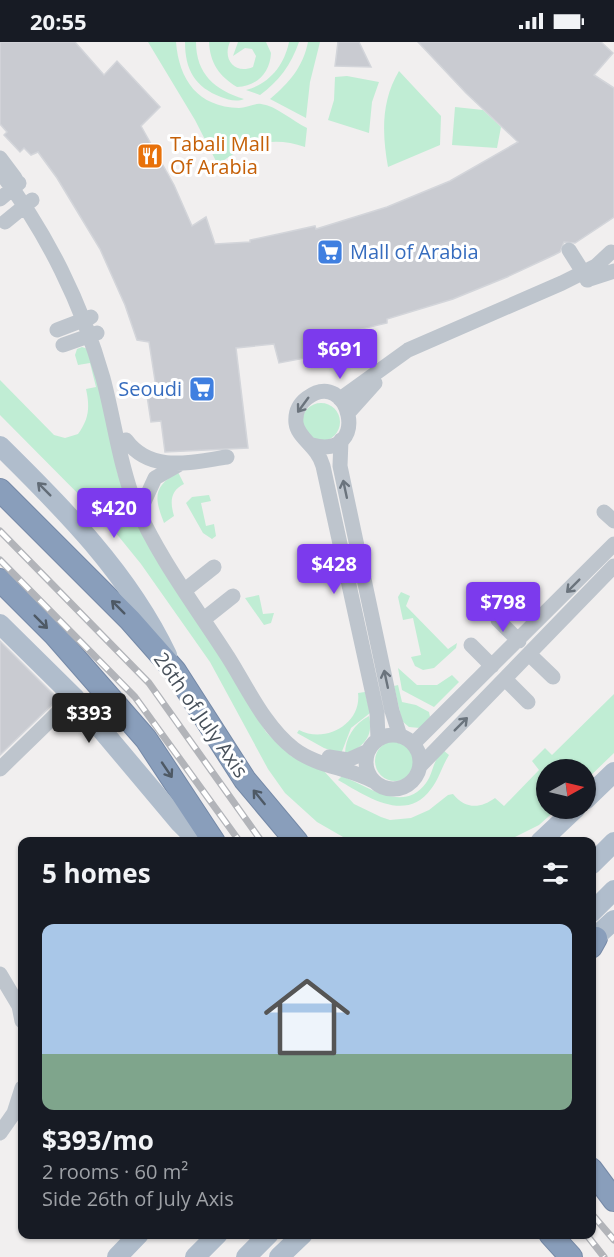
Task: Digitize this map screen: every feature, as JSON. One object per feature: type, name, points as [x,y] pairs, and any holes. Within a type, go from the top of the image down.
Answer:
[{"type":"highway","name":"26th of July Axis","points":[[0,489],[130,620],[175,672],[245,780],[293,837]]},
{"type":"highway","points":[[0,580],[55,635],[146,739],[211,837]]},
{"type":"highway","points":[[555,1239],[571,1257]]},
{"type":"main road","points":[[0,446],[62,506],[125,582],[146,614],[175,672]]},
{"type":"main road","points":[[0,624],[74,697],[194,837]]},
{"type":"main road","points":[[596,789],[614,772]]},
{"type":"main road","points":[[545,837],[564,819]]},
{"type":"main road","points":[[596,860],[614,842]]},
{"type":"main road","points":[[596,908],[614,890]]},
{"type":"main road","points":[[596,939],[614,920]]},
{"type":"main road","points":[[117,1257],[134,1239]]},
{"type":"main road","points":[[195,1257],[213,1239]]},
{"type":"main road","points":[[246,1257],[264,1239]]},
{"type":"main road","points":[[279,1257],[298,1239]]},
{"type":"street","points":[[0,158],[28,203],[59,268],[87,319],[144,502],[189,587],[280,737],[314,761],[373,781],[386,789],[401,788],[414,780],[420,766],[506,680],[614,566]]},
{"type":"street","points":[[0,172],[16,186]]},
{"type":"street","points":[[0,199],[16,186]]},
{"type":"street","points":[[5,222],[28,203]]},
{"type":"street","points":[[569,249],[585,276]]},
{"type":"street","points":[[345,405],[414,355],[585,276],[613,255]]},
{"type":"street","points":[[585,276],[614,271]]},
{"type":"street","points":[[57,330],[87,319]]},
{"type":"street","points":[[63,345],[93,334]]},
{"type":"street","points":[[93,334],[131,493],[155,542],[189,587]]},
{"type":"street","points":[[373,781],[366,767],[373,745],[377,712],[321,460],[297,428],[297,413],[300,406],[305,400],[319,393],[334,395],[345,405],[349,427],[341,440],[340,466],[392,711],[407,740],[418,751],[420,766]]},
{"type":"street","points":[[126,440],[147,459],[181,463],[227,457]]},
{"type":"street","points":[[312,445],[327,447],[341,440]]},
{"type":"street","points":[[144,502],[155,478],[181,463]]},
{"type":"street","points":[[407,740],[519,641],[614,544]]},
{"type":"street","points":[[189,587],[214,567]]},
{"type":"street","points":[[207,616],[233,596]]},
{"type":"street","points":[[207,616],[277,719],[298,740],[318,753],[341,760],[355,759],[373,745],[393,735],[407,740]]},
{"type":"street","points":[[498,620],[519,641]]},
{"type":"street","points":[[471,645],[492,666]]},
{"type":"street","points":[[529,654],[553,677]]},
{"type":"street","points":[[506,680],[528,702]]},
{"type":"street","points":[[3,761],[74,697]]},
{"type":"street","points":[[0,974],[18,1004]]},
{"type":"street","points":[[0,1134],[14,1113],[18,1100]]},
{"type":"green space","points":[[148,42],[176,42],[181,68],[186,79],[193,89],[212,103],[239,108],[259,104],[267,105],[307,128],[305,147],[281,142],[259,144],[238,152],[218,165],[195,120]]},
{"type":"green space","points":[[185,42],[196,42],[199,63],[209,79],[224,91],[244,99],[224,98],[198,83],[187,61]]},
{"type":"green space","points":[[209,42],[230,42],[228,54],[232,64],[241,69],[247,69],[253,67],[256,56],[252,49],[245,48],[233,56],[238,42],[266,42],[271,53],[268,67],[256,81],[237,87],[217,68],[211,56]]},
{"type":"green space","points":[[289,42],[299,42],[279,78],[260,95],[246,90],[262,83],[274,73],[287,51]]},
{"type":"green space","points":[[308,42],[320,42],[310,82],[306,118],[270,99],[294,74],[303,59]]},
{"type":"green space","points":[[399,71],[441,116],[440,145],[388,167],[384,130],[386,106]]},
{"type":"green space","points":[[347,76],[379,82],[372,102],[369,133],[328,120],[334,100],[335,77]]},
{"type":"green space","points":[[455,107],[483,110],[501,127],[497,148],[452,145]]},
{"type":"green space","points":[[82,347],[88,349],[92,355],[118,475],[266,732],[291,756],[323,770],[354,804],[390,820],[411,818],[429,810],[448,795],[453,794],[468,805],[478,806],[495,798],[504,806],[536,773],[536,819],[546,819],[515,837],[343,837],[317,822],[285,793],[268,769],[210,662],[141,564],[111,527],[0,415],[0,380],[54,435],[65,438],[78,434],[88,413],[86,389],[96,387],[90,363],[78,365],[75,355],[77,349]]},
{"type":"green space","points":[[321,403],[334,409],[340,422],[334,435],[321,441],[308,435],[302,422],[308,409]]},
{"type":"green space","points":[[178,472],[184,484],[176,490],[172,497],[174,516],[164,523],[158,506],[158,493],[164,483]]},
{"type":"green space","points":[[209,495],[211,501],[201,503],[206,526],[214,524],[216,536],[212,539],[203,533],[186,503],[192,497]]},
{"type":"green space","points":[[401,592],[410,596],[406,606],[448,649],[457,643],[456,648],[434,668],[423,670],[415,666],[411,657],[421,655],[413,618],[403,620],[398,597]]},
{"type":"green space","points":[[259,595],[263,614],[274,613],[271,623],[264,625],[245,598]]},
{"type":"green space","points":[[398,668],[417,685],[437,685],[452,675],[459,682],[434,707],[402,690]]},
{"type":"green space","points":[[398,685],[402,702],[416,705],[429,712],[430,717],[420,728],[409,727],[402,721],[394,686]]},
{"type":"green space","points":[[365,692],[370,713],[351,728],[341,754],[324,748],[297,733],[299,730],[309,734],[330,733],[340,728],[354,714],[358,704],[358,693]]},
{"type":"green space","points":[[614,694],[614,753],[596,770],[596,759],[536,759],[536,766],[532,761],[545,748],[552,755]]},
{"type":"green space","points":[[369,716],[370,730],[366,740],[345,755],[351,732]]},
{"type":"green space","points":[[395,741],[403,742],[409,747],[414,753],[414,769],[409,775],[403,780],[395,781],[387,780],[381,775],[376,769],[375,761],[376,753],[381,747],[387,742]]},
{"type":"green space","points":[[443,750],[449,755],[434,785],[421,799],[410,805],[386,804],[338,780],[342,776],[385,795],[407,796],[417,792],[426,783]]},
{"type":"building","name":"Mall of Arabia","points":[[0,42],[75,42],[104,75],[117,61],[160,107],[141,126],[174,185],[192,226],[206,217],[215,244],[250,242],[250,240],[315,226],[316,229],[387,207],[450,181],[518,142],[466,93],[418,42],[601,42],[613,53],[594,75],[614,88],[614,217],[575,243],[564,242],[560,252],[507,277],[453,299],[387,319],[387,323],[340,334],[342,351],[279,363],[274,344],[236,348],[248,448],[165,452],[161,421],[151,422],[146,389],[156,387],[149,342],[137,340],[125,305],[100,249],[57,178],[38,152],[31,155],[24,148],[20,152],[4,135],[7,132],[0,124]]},
{"type":"building","points":[[338,42],[359,42],[371,67],[335,66]]},
{"type":"building","points":[[0,641],[58,699],[0,755]]},
{"type":"railway","points":[[0,531],[149,683],[258,837]]},
{"type":"railway","points":[[0,560],[135,697],[236,837]]},
{"type":"railway","points":[[596,1219],[614,1240]]},
{"type":"railway","points":[[590,1239],[604,1257]]},
{"type":"place","name":"Tabali Mall Of Arabia","points":[[150,156]]},
{"type":"place","name":"Mall of Arabia","points":[[330,252]]},
{"type":"place","name":"Seoudi","points":[[202,389]]}]
